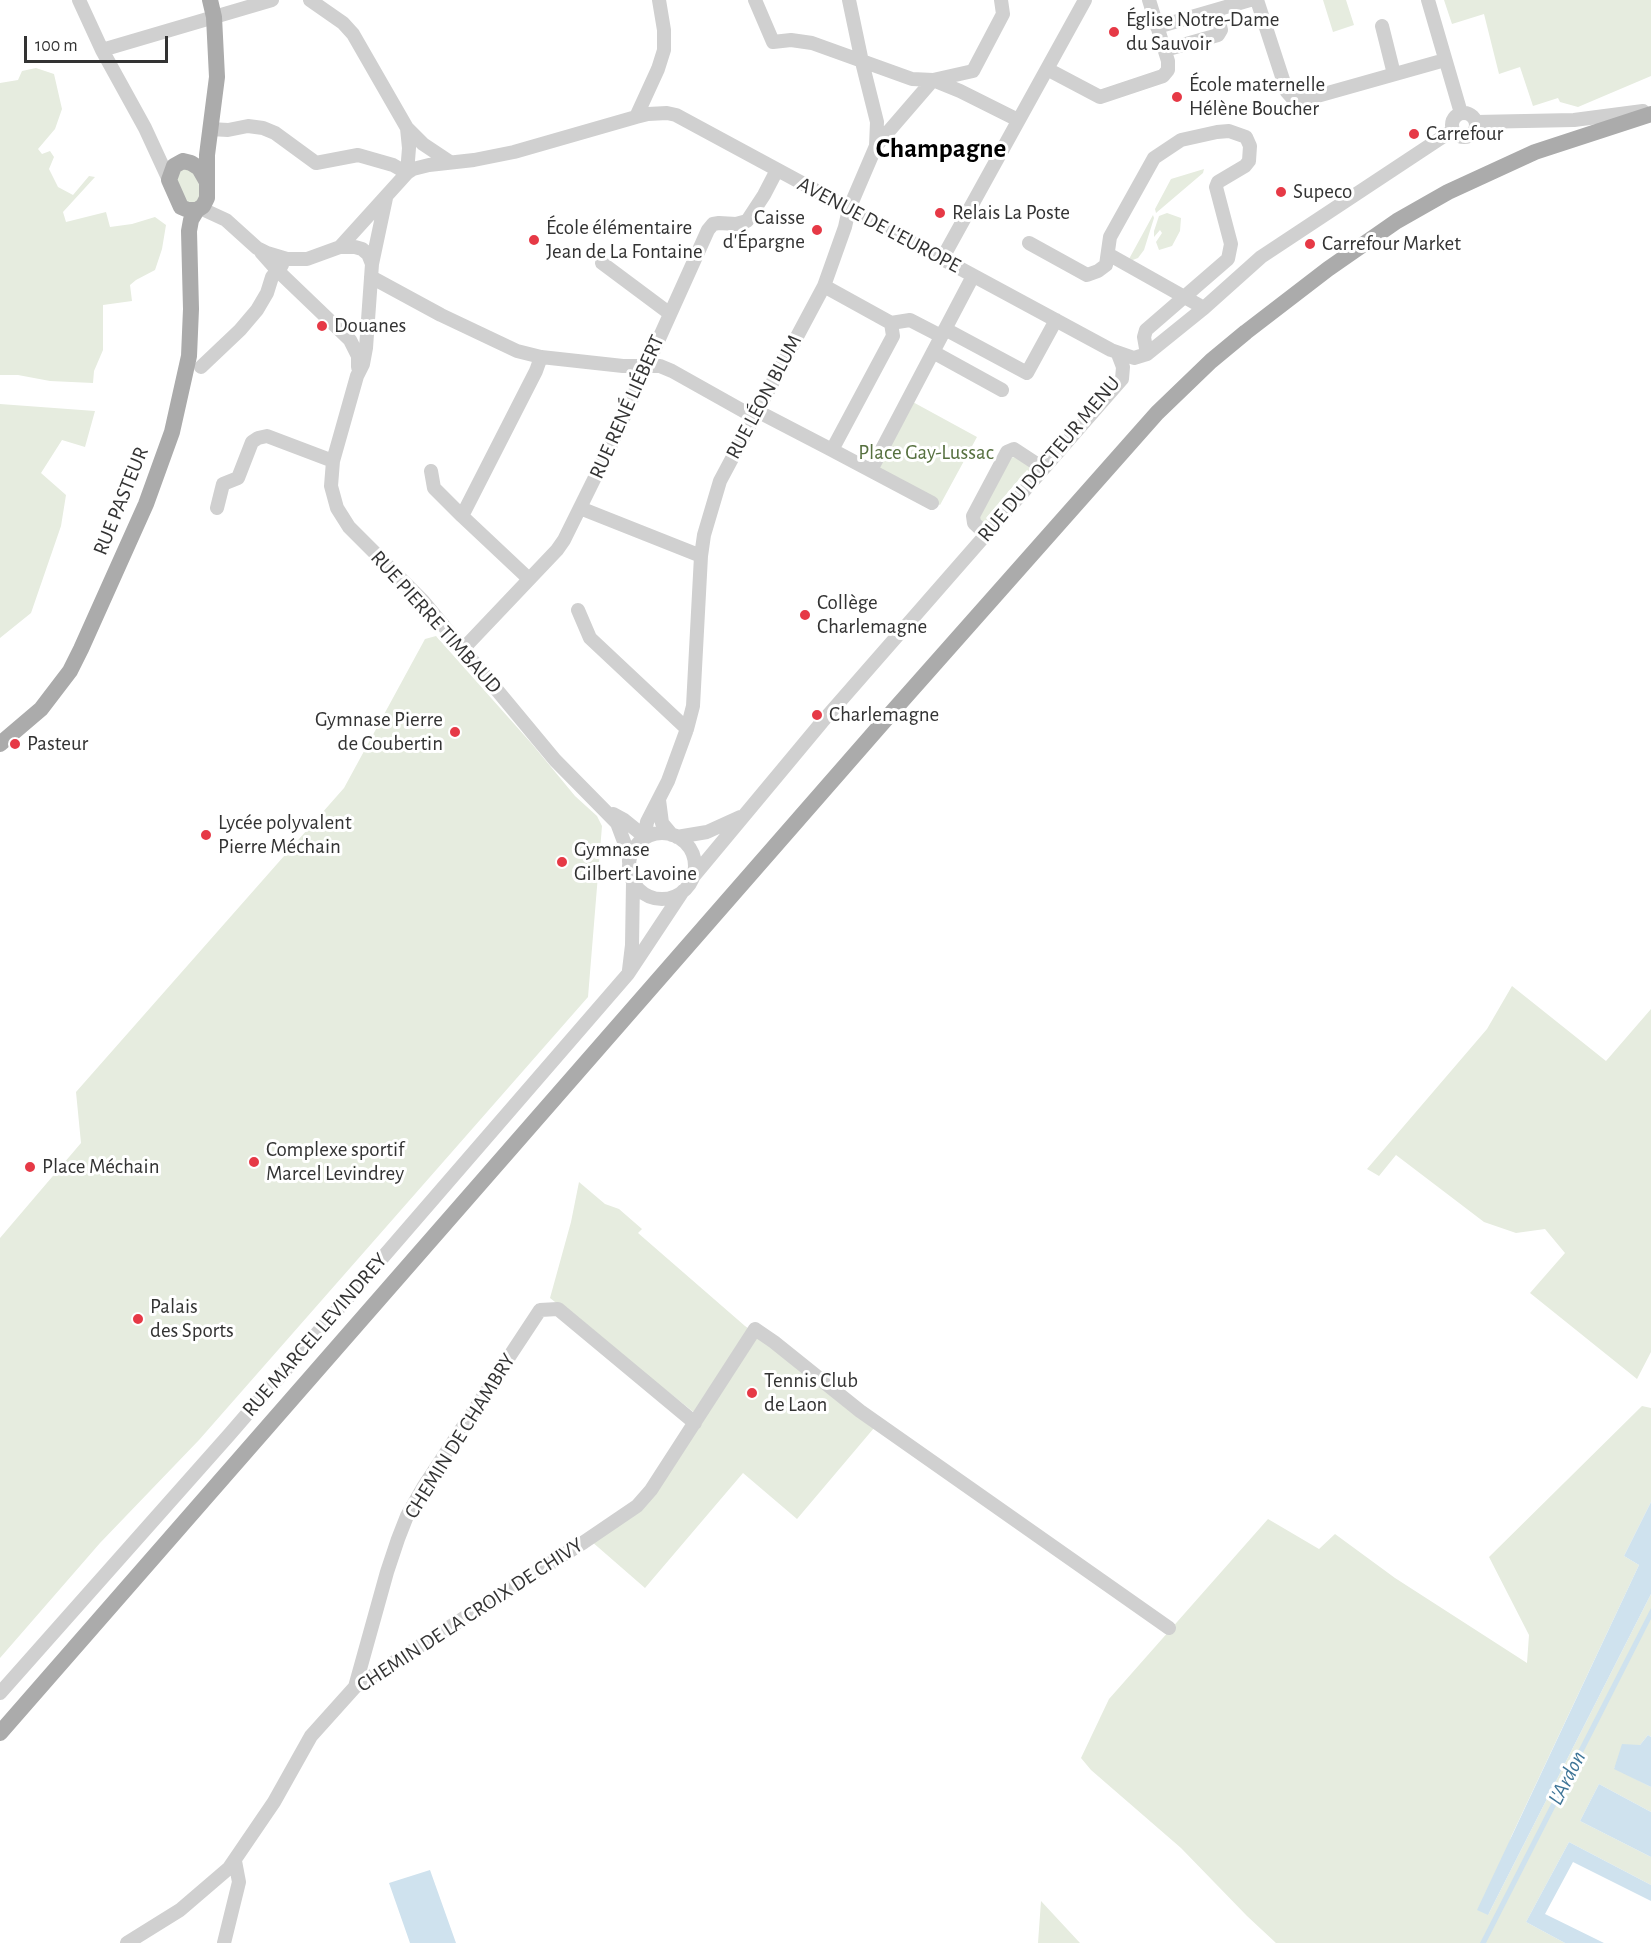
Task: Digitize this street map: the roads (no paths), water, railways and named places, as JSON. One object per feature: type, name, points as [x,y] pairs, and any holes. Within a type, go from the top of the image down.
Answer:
[{"type":"main road","points":[[210,0],[214,17],[217,77],[206,167],[207,198],[198,209],[184,209],[178,204],[169,180],[174,166],[203,143],[210,129]]},
{"type":"main road","points":[[0,1733],[1062,518],[1150,420],[1182,388],[1286,300],[1361,245],[1407,215],[1448,192],[1535,152],[1651,112]]},
{"type":"main road","points":[[183,161],[199,168],[207,185]]},
{"type":"main road","name":"RUE PASTEUR","points":[[178,204],[188,239]]},
{"type":"main road","name":"RUE PASTEUR","points":[[0,744],[41,709],[70,670],[147,504],[172,432],[189,356],[192,309],[188,239],[189,224],[198,209]]},
{"type":"street","points":[[79,0],[169,180]]},
{"type":"street","points":[[102,50],[272,0]]},
{"type":"street","points":[[310,0],[353,34],[407,128],[423,144],[450,162]]},
{"type":"street","points":[[636,117],[664,50],[664,30],[659,0]]},
{"type":"street","points":[[755,0],[773,42],[791,40],[812,43],[912,79],[933,80],[973,71],[1003,14],[1001,0]]},
{"type":"street","name":"RUE LÉON BLUM","points":[[647,837],[647,822],[668,781],[693,706],[701,556],[704,535],[720,481],[824,286],[849,209],[876,146],[877,122],[849,0]]},
{"type":"street","points":[[942,259],[1085,0]]},
{"type":"street","points":[[1047,69],[1097,97],[1106,97],[1164,76],[1168,70],[1168,60],[1149,0]]},
{"type":"street","points":[[1157,27],[1250,0]]},
{"type":"street","points":[[1257,0],[1287,92],[1293,100],[1310,98],[1446,60]]},
{"type":"street","points":[[1428,0],[1461,113]]},
{"type":"street","points":[[1165,50],[1218,35],[1221,30],[1216,10]]},
{"type":"street","points":[[1382,26],[1394,74]]},
{"type":"street","points":[[933,80],[1018,120]]},
{"type":"street","points":[[876,146],[933,80]]},
{"type":"street","points":[[1476,122],[1473,133],[1466,137],[1458,136],[1453,130],[1453,120],[1461,113],[1469,114],[1476,122],[1574,120],[1651,112]]},
{"type":"street","name":"AVENUE DE L'EUROPE","points":[[407,172],[419,167],[514,152],[636,117],[658,113],[676,115],[1118,354]]},
{"type":"street","points":[[210,129],[221,131],[248,126],[263,128],[275,133],[316,163],[351,156],[364,156],[407,172]]},
{"type":"street","points":[[340,247],[407,172],[410,148],[407,128]]},
{"type":"street","points":[[1029,243],[1087,274],[1098,272],[1106,265],[1110,237],[1154,158],[1181,140],[1229,131],[1246,137],[1250,146],[1249,161],[1245,166],[1218,182],[1216,187],[1231,244],[1228,259],[1146,330],[1144,337],[1147,354],[1204,308],[1261,257],[1453,130]]},
{"type":"street","name":"RUE RENÉ LIÉBERT","points":[[463,649],[557,550],[580,508],[708,230],[713,224],[736,224],[747,221],[777,170]]},
{"type":"street","points":[[207,185],[226,220]]},
{"type":"street","name":"RUE PIERRE TIMBAUD","points":[[386,198],[372,270],[363,364],[357,376],[333,460],[331,486],[337,508],[349,527],[423,601],[555,760],[582,789],[606,810],[622,834],[629,862]]},
{"type":"street","points":[[198,209],[226,220]]},
{"type":"street","name":"RUE PIERRE TIMBAUD","points":[[226,220],[350,340],[356,349],[357,376]]},
{"type":"street","points":[[257,248],[287,259],[307,259],[340,247],[362,249],[368,254],[372,270],[441,315],[517,351],[541,357],[623,366],[660,366],[672,370],[932,502]]},
{"type":"street","points":[[1108,254],[1204,308]]},
{"type":"street","points":[[201,367],[240,330],[257,310],[273,277],[287,259]]},
{"type":"street","points":[[602,263],[669,313]]},
{"type":"street","points":[[871,470],[973,276]]},
{"type":"street","points":[[824,286],[891,322],[910,320],[1027,373],[1056,320]]},
{"type":"street","points":[[332,321],[352,329],[361,325],[368,315]]},
{"type":"street","points":[[832,450],[893,336],[891,322]]},
{"type":"street","points":[[933,352],[1002,390]]},
{"type":"street","name":"RUE DU DOCTEUR MENU","points":[[1118,354],[1134,358],[1147,354]]},
{"type":"street","name":"RUE DU DOCTEUR MENU","points":[[693,877],[742,816],[1122,379],[1123,367],[1118,354]]},
{"type":"street","points":[[462,516],[541,357]]},
{"type":"street","points":[[218,508],[223,484],[238,478],[252,442],[258,438],[267,436],[333,460]]},
{"type":"street","points":[[986,534],[974,522],[973,516],[1007,452],[1014,449],[1043,468]]},
{"type":"street","points":[[431,471],[434,488],[529,579]]},
{"type":"street","points":[[580,508],[701,556]]},
{"type":"street","points":[[578,610],[590,638],[687,729]]},
{"type":"street","points":[[658,800],[662,823],[685,842],[694,858],[693,877],[683,891],[675,896],[666,899],[647,896],[639,890],[630,876],[629,862],[634,848],[647,837],[660,833],[675,836]]},
{"type":"street","name":"RUE LÉON BLUM","points":[[624,820],[635,821],[646,817],[658,800]]},
{"type":"street","name":"RUE PIERRE TIMBAUD","points":[[606,810],[647,837]]},
{"type":"street","name":"RUE DU DOCTEUR MENU","points":[[675,836],[707,832],[742,816]]},
{"type":"street","points":[[628,974],[632,945],[633,882]]},
{"type":"street","name":"RUE MARCEL LEVINDREY","points":[[0,1693],[229,1435],[628,974],[683,891]]},
{"type":"street","name":"CHEMIN DE CHAMBRY","points":[[355,1688],[387,1572],[407,1516],[424,1486],[540,1310],[558,1309],[695,1423]]},
{"type":"street","name":"CHEMIN DE LA CROIX DE CHIVY","points":[[127,1943],[180,1910],[230,1868],[274,1802],[311,1736],[355,1688],[637,1506],[651,1490],[755,1329],[860,1411],[1169,1628]]},
{"type":"street","points":[[224,1943],[239,1882],[235,1861]]},
{"type":"water","points":[[1651,1502],[1651,1594],[1488,1915],[1477,1910],[1639,1565],[1624,1556]]},
{"type":"water","name":"L'Ardon","points":[[1651,1608],[1651,1619],[1486,1943],[1480,1943]]},
{"type":"water","points":[[1648,1735],[1651,1737],[1651,1787],[1614,1769],[1622,1744],[1640,1745]]},
{"type":"water","points":[[1599,1784],[1651,1812],[1651,1857],[1580,1821]]},
{"type":"water","points":[[1569,1842],[1651,1885],[1651,1901],[1573,1862],[1545,1914],[1604,1943],[1565,1943],[1526,1922]]},
{"type":"water","points":[[430,1870],[456,1943],[410,1943],[389,1883]]},
{"type":"place","name":"Église Notre-Dame du Sauvoir","points":[[1114,32]]},
{"type":"place","name":"École maternelle Hélène Boucher","points":[[1177,97]]},
{"type":"place","name":"Carrefour","points":[[1414,134]]},
{"type":"place","name":"Supeco","points":[[1281,192]]},
{"type":"place","name":"Relais La Poste","points":[[940,213]]},
{"type":"place","name":"Caisse d'Épargne","points":[[817,230]]},
{"type":"place","name":"École élémentaire Jean de La Fontaine","points":[[534,240]]},
{"type":"place","name":"Carrefour Market","points":[[1310,244]]},
{"type":"place","name":"Douanes","points":[[322,326]]},
{"type":"place","name":"Collège Charlemagne","points":[[805,615]]},
{"type":"place","name":"Charlemagne","points":[[817,715]]},
{"type":"place","name":"Gymnase Pierre de Coubertin","points":[[455,732]]},
{"type":"place","name":"Pasteur","points":[[15,744]]},
{"type":"place","name":"Lycée polyvalent Pierre Méchain","points":[[206,835]]},
{"type":"place","name":"Gymnase Gilbert Lavoine","points":[[562,862]]},
{"type":"place","name":"Complexe sportif Marcel Levindrey","points":[[254,1162]]},
{"type":"place","name":"Place Méchain","points":[[30,1167]]},
{"type":"place","name":"Palais des Sports","points":[[138,1319]]},
{"type":"place","name":"Tennis Club de Laon","points":[[752,1393]]},
{"type":"district","name":"Champagne","points":[[941,149]]},
{"type":"park label","name":"Place Gay-Lussac","points":[[926,453]]}]
